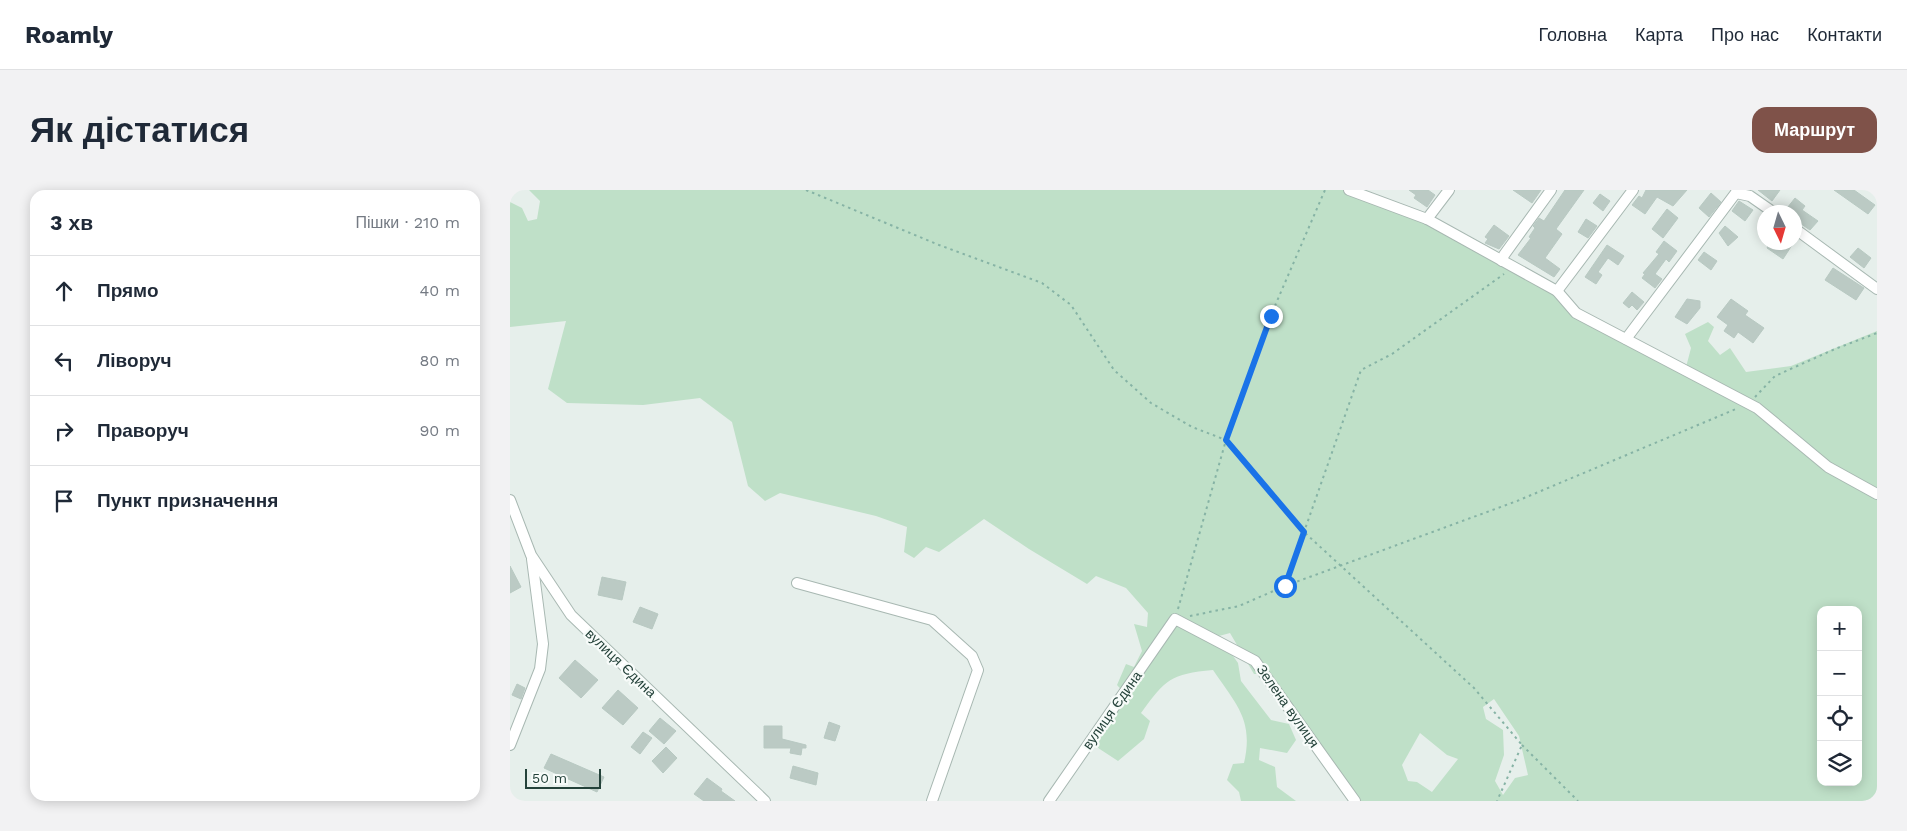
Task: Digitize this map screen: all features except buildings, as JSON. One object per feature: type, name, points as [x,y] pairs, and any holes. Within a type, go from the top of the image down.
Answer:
[{"type":"street","points":[[1349,190],[1428,220],[1556,291],[1576,313],[1758,408],[1828,467],[1877,494]]},
{"type":"street","points":[[1428,220],[1449,190]]},
{"type":"street","points":[[1502,260],[1551,190]]},
{"type":"street","points":[[1556,291],[1633,190]]},
{"type":"street","points":[[1626,339],[1737,191],[1750,196],[1763,205]]},
{"type":"street","points":[[1802,234],[1877,288]]},
{"type":"street","name":"вулиця Єдина","points":[[510,500],[531,555],[571,614],[765,801]]},
{"type":"street","points":[[510,745],[540,669],[543,644],[531,555]]},
{"type":"street","points":[[797,583],[932,620],[972,656],[978,670],[932,801]]},
{"type":"street","name":"вулиця Єдина","points":[[1049,801],[1175,619]]},
{"type":"street","name":"Зелена вулиця","points":[[1175,619],[1255,661],[1355,801]]},
{"type":"path","points":[[806,190],[939,245],[1042,283],[1072,305],[1114,370],[1150,404],[1192,427],[1226,440],[1304,532],[1474,688],[1522,745],[1578,801]]},
{"type":"path","points":[[1325,190],[1271,316],[1226,440],[1175,619],[1239,606],[1285,586],[1517,501],[1748,404],[1775,376],[1835,348],[1877,333]]},
{"type":"path","points":[[1285,586],[1361,370],[1392,354],[1514,267]]},
{"type":"path","points":[[1497,801],[1522,745]]},
{"type":"green space","points":[[529,190],[1349,190],[1427,219],[1535,278],[1576,313],[1685,371],[1691,348],[1685,334],[1708,322],[1714,327],[1708,341],[1720,355],[1730,348],[1746,372],[1791,366],[1877,331],[1877,801],[1357,801],[1262,674],[1254,674],[1230,633],[1219,636],[1238,663],[1241,681],[1271,720],[1289,724],[1296,740],[1287,753],[1260,748],[1259,760],[1275,767],[1277,787],[1296,801],[1241,801],[1239,792],[1227,780],[1233,764],[1244,763],[1247,735],[1245,724],[1236,703],[1213,670],[1178,676],[1163,686],[1141,713],[1150,721],[1144,739],[1118,761],[1092,744],[1126,695],[1117,685],[1126,664],[1134,667],[1142,651],[1134,624],[1147,627],[1148,613],[1126,588],[1096,576],[1087,584],[984,519],[939,552],[926,547],[914,558],[904,552],[907,527],[876,516],[780,493],[765,501],[748,486],[732,422],[700,398],[643,405],[567,403],[548,389],[566,321],[510,327],[510,202],[522,208],[528,221],[537,219],[540,201]],"holes":[[[1494,699],[1519,736],[1528,775],[1515,778],[1503,795],[1495,781],[1504,755],[1503,730],[1486,719],[1483,707]],[[1420,733],[1447,755],[1458,759],[1432,792],[1417,782],[1408,781],[1402,765]]]},
{"type":"route","points":[[1271,316],[1226,440],[1304,532],[1285,586]]}]
